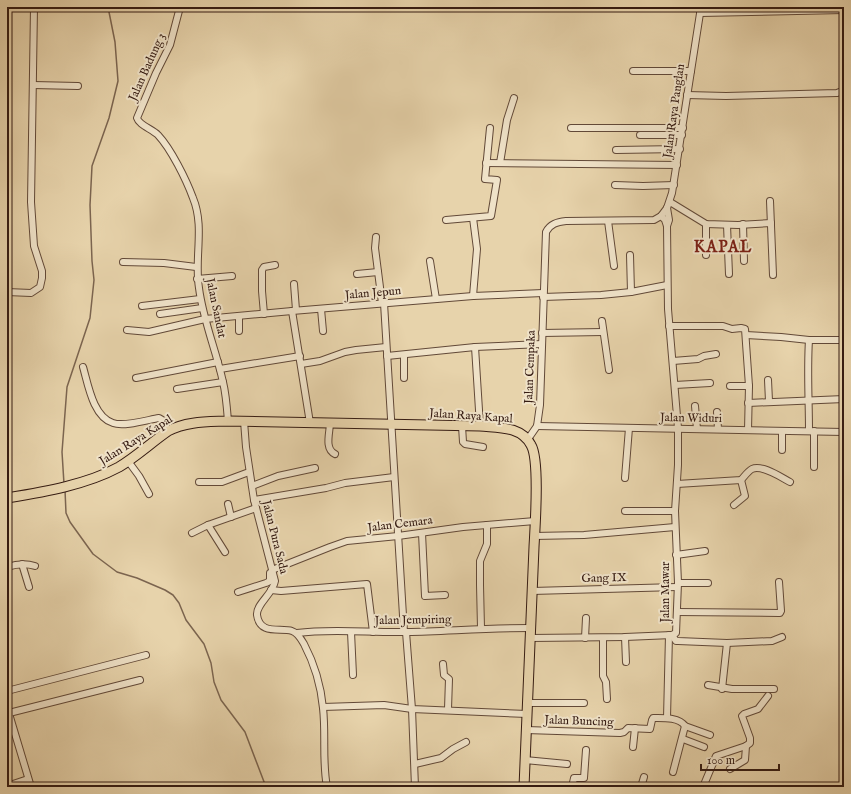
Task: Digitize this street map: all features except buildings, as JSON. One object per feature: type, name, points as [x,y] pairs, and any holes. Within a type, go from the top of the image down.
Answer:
[{"type":"highway","name":"Jalan Raya Kapal","points":[[7,498],[37,493],[76,483],[106,473],[128,460],[168,431],[177,426],[189,423],[244,421],[480,426],[513,430],[522,434],[528,439]]},
{"type":"highway","points":[[524,787],[535,521],[535,459],[534,450],[528,439]]},
{"type":"street","points":[[7,292],[27,294],[37,290],[42,283],[42,270],[34,246],[31,202],[34,7]]},
{"type":"street","name":"Jalan Badung 3","points":[[179,168],[158,135],[153,130],[139,122],[137,118],[156,73],[170,45],[180,7]]},
{"type":"street","points":[[700,10],[844,10]]},
{"type":"street","name":"Jalan Raya Panglan","points":[[661,216],[670,202],[674,184],[700,10]]},
{"type":"street","points":[[633,71],[691,71]]},
{"type":"street","points":[[33,86],[78,86]]},
{"type":"street","points":[[687,95],[726,96],[837,93],[842,91],[844,88]]},
{"type":"street","points":[[500,163],[507,120],[514,98]]},
{"type":"street","points":[[446,220],[491,216],[497,180],[485,179],[490,128]]},
{"type":"street","points":[[571,128],[683,128]]},
{"type":"street","points":[[640,136],[682,135]]},
{"type":"street","points":[[616,150],[680,149]]},
{"type":"street","points":[[486,163],[540,162],[677,165]]},
{"type":"street","name":"Jalan Sandat","points":[[179,168],[194,198],[199,218],[196,267],[200,299],[223,382],[228,421]]},
{"type":"street","points":[[615,185],[643,186],[674,184]]},
{"type":"street","points":[[770,201],[774,275]]},
{"type":"street","points":[[670,202],[706,224],[727,225],[771,223]]},
{"type":"street","name":"Jalan Mawar","points":[[530,638],[603,638],[670,635],[676,633],[677,585],[675,511],[678,428],[667,285],[667,226],[669,220],[667,208]]},
{"type":"street","points":[[661,216],[665,220],[667,226]]},
{"type":"street","name":"Jalan Cempaka","points":[[528,439],[537,426],[540,406],[545,237],[548,229],[550,226],[559,222],[654,220],[661,216]]},
{"type":"street","points":[[473,296],[477,249],[474,218]]},
{"type":"street","points":[[608,221],[614,266]]},
{"type":"street","points":[[706,224],[706,255]]},
{"type":"street","points":[[743,224],[744,261]]},
{"type":"street","points":[[727,225],[730,274]]},
{"type":"street","points":[[376,238],[375,244],[383,303],[387,356],[390,424],[412,709],[415,787]]},
{"type":"street","points":[[630,255],[630,292]]},
{"type":"street","points":[[430,261],[436,299]]},
{"type":"street","points":[[123,262],[164,263],[196,267]]},
{"type":"street","points":[[264,314],[262,270],[275,265]]},
{"type":"street","points":[[357,274],[378,272]]},
{"type":"street","points":[[198,279],[232,276]]},
{"type":"street","points":[[294,284],[294,311],[310,422]]},
{"type":"street","name":"Jalan Jepun","points":[[127,330],[149,332],[205,319],[383,303],[473,296],[601,295],[630,292],[667,285]]},
{"type":"street","points":[[142,306],[200,299]]},
{"type":"street","points":[[160,314],[202,308]]},
{"type":"street","points":[[321,309],[323,331]]},
{"type":"street","points":[[238,316],[239,332]]},
{"type":"street","points":[[602,321],[609,370]]},
{"type":"street","points":[[670,326],[723,326],[732,329],[745,329],[749,386],[748,430]]},
{"type":"street","points":[[542,333],[603,332]]},
{"type":"street","points":[[746,335],[809,340],[844,340]]},
{"type":"street","points":[[809,340],[807,373],[814,467]]},
{"type":"street","points":[[387,356],[475,347],[542,344]]},
{"type":"street","points":[[301,364],[320,361],[345,352],[386,347]]},
{"type":"street","points":[[475,347],[480,426]]},
{"type":"street","points":[[673,361],[698,359],[704,356],[716,354]]},
{"type":"street","points":[[404,355],[404,378]]},
{"type":"street","points":[[220,369],[300,356]]},
{"type":"street","points":[[136,378],[218,362]]},
{"type":"street","points":[[83,367],[94,401],[103,417],[114,423],[123,424],[159,418],[164,421],[168,431]]},
{"type":"street","points":[[768,380],[769,401]]},
{"type":"street","points":[[177,389],[223,382]]},
{"type":"street","points":[[675,385],[710,383]]},
{"type":"street","points":[[730,386],[749,386]]},
{"type":"street","points":[[748,403],[844,399]]},
{"type":"street","points":[[695,406],[697,429]]},
{"type":"street","points":[[717,412],[718,429]]},
{"type":"street","name":"Jalan Pura Sada","points":[[244,421],[246,447],[254,500],[274,581],[272,590],[258,609],[257,616],[264,627],[268,629],[292,631],[297,634]]},
{"type":"street","points":[[330,423],[328,445],[330,451],[335,454]]},
{"type":"street","points":[[462,426],[463,442],[465,444],[483,447]]},
{"type":"street","name":"Jalan Widuri","points":[[537,426],[844,432]]},
{"type":"street","points":[[625,478],[629,428]]},
{"type":"street","points":[[782,431],[782,450]]},
{"type":"street","points":[[128,460],[140,476],[149,494]]},
{"type":"street","points":[[252,486],[278,476],[315,468]]},
{"type":"street","points":[[677,484],[741,480],[751,470],[757,468],[768,471],[790,482]]},
{"type":"street","points":[[199,482],[222,482],[250,472]]},
{"type":"street","points":[[254,500],[326,488],[345,483],[394,477]]},
{"type":"street","points":[[734,505],[745,496],[741,480]]},
{"type":"street","points":[[228,504],[231,517]]},
{"type":"street","points":[[192,533],[208,525],[256,508]]},
{"type":"street","points":[[625,511],[675,511]]},
{"type":"street","name":"Jalan Cemara","points":[[271,567],[341,543],[360,539],[535,521]]},
{"type":"street","points":[[208,525],[225,552]]},
{"type":"street","points":[[481,628],[480,561],[487,544],[487,525]]},
{"type":"street","points":[[534,536],[584,535],[675,527]]},
{"type":"street","points":[[422,533],[425,596],[445,595]]},
{"type":"street","points":[[676,555],[705,551]]},
{"type":"street","points":[[22,564],[28,587]]},
{"type":"street","points":[[7,567],[22,564],[35,566]]},
{"type":"street","points":[[238,592],[270,581],[267,565],[271,567]]},
{"type":"street","points":[[676,612],[780,612],[779,582]]},
{"type":"street","name":"Gang IX","points":[[532,591],[708,583]]},
{"type":"street","points":[[272,590],[281,591],[367,584],[372,632]]},
{"type":"street","points":[[585,638],[586,618]]},
{"type":"street","name":"Jalan Jempiring","points":[[297,634],[321,632],[405,632],[481,628],[530,628]]},
{"type":"street","points":[[351,632],[353,674]]},
{"type":"street","points":[[297,634],[304,644],[312,662],[320,688],[323,707],[327,787]]},
{"type":"street","points":[[670,635],[678,641],[727,643],[772,641],[782,637]]},
{"type":"street","points":[[670,635],[667,718],[710,735]]},
{"type":"street","points":[[625,637],[626,662]]},
{"type":"street","points":[[603,638],[603,676],[606,682],[607,699]]},
{"type":"street","points":[[722,688],[727,643]]},
{"type":"street","points":[[7,691],[146,655]]},
{"type":"street","points":[[443,664],[444,675],[449,679],[448,709]]},
{"type":"street","points":[[31,787],[8,710],[140,680]]},
{"type":"street","points":[[708,685],[722,688],[774,689]]},
{"type":"street","points":[[703,787],[716,756],[746,746],[750,741],[742,716],[758,708],[768,696]]},
{"type":"street","points":[[527,703],[584,704]]},
{"type":"street","points":[[323,707],[384,705],[412,709],[448,709],[527,714]]},
{"type":"street","name":"Jalan Buncing","points":[[526,730],[620,733],[624,732],[628,728],[650,729],[652,719],[667,718]]},
{"type":"street","points":[[673,772],[682,739],[682,723]]},
{"type":"street","points":[[633,747],[635,728]]},
{"type":"street","points":[[682,739],[704,747]]},
{"type":"street","points":[[415,764],[441,758],[466,742]]},
{"type":"street","points":[[730,769],[745,760],[746,746]]},
{"type":"street","points":[[572,787],[574,778],[584,778],[586,750]]},
{"type":"street","points":[[525,760],[567,764]]},
{"type":"street","points":[[641,787],[644,776]]},
{"type":"street","points":[[7,786],[28,780]]},
{"type":"waterway","points":[[64,484],[62,452],[67,387],[90,318],[94,280],[90,205],[92,166],[109,118],[118,81],[115,42],[108,7]]},
{"type":"waterway","points":[[65,490],[66,513],[70,522],[93,554],[117,572],[137,578],[165,590],[173,595],[179,603],[186,620],[204,644],[211,663],[214,682],[221,700],[245,732],[266,787]]},
{"type":"district","name":"KAPAL","points":[[723,248]]}]
